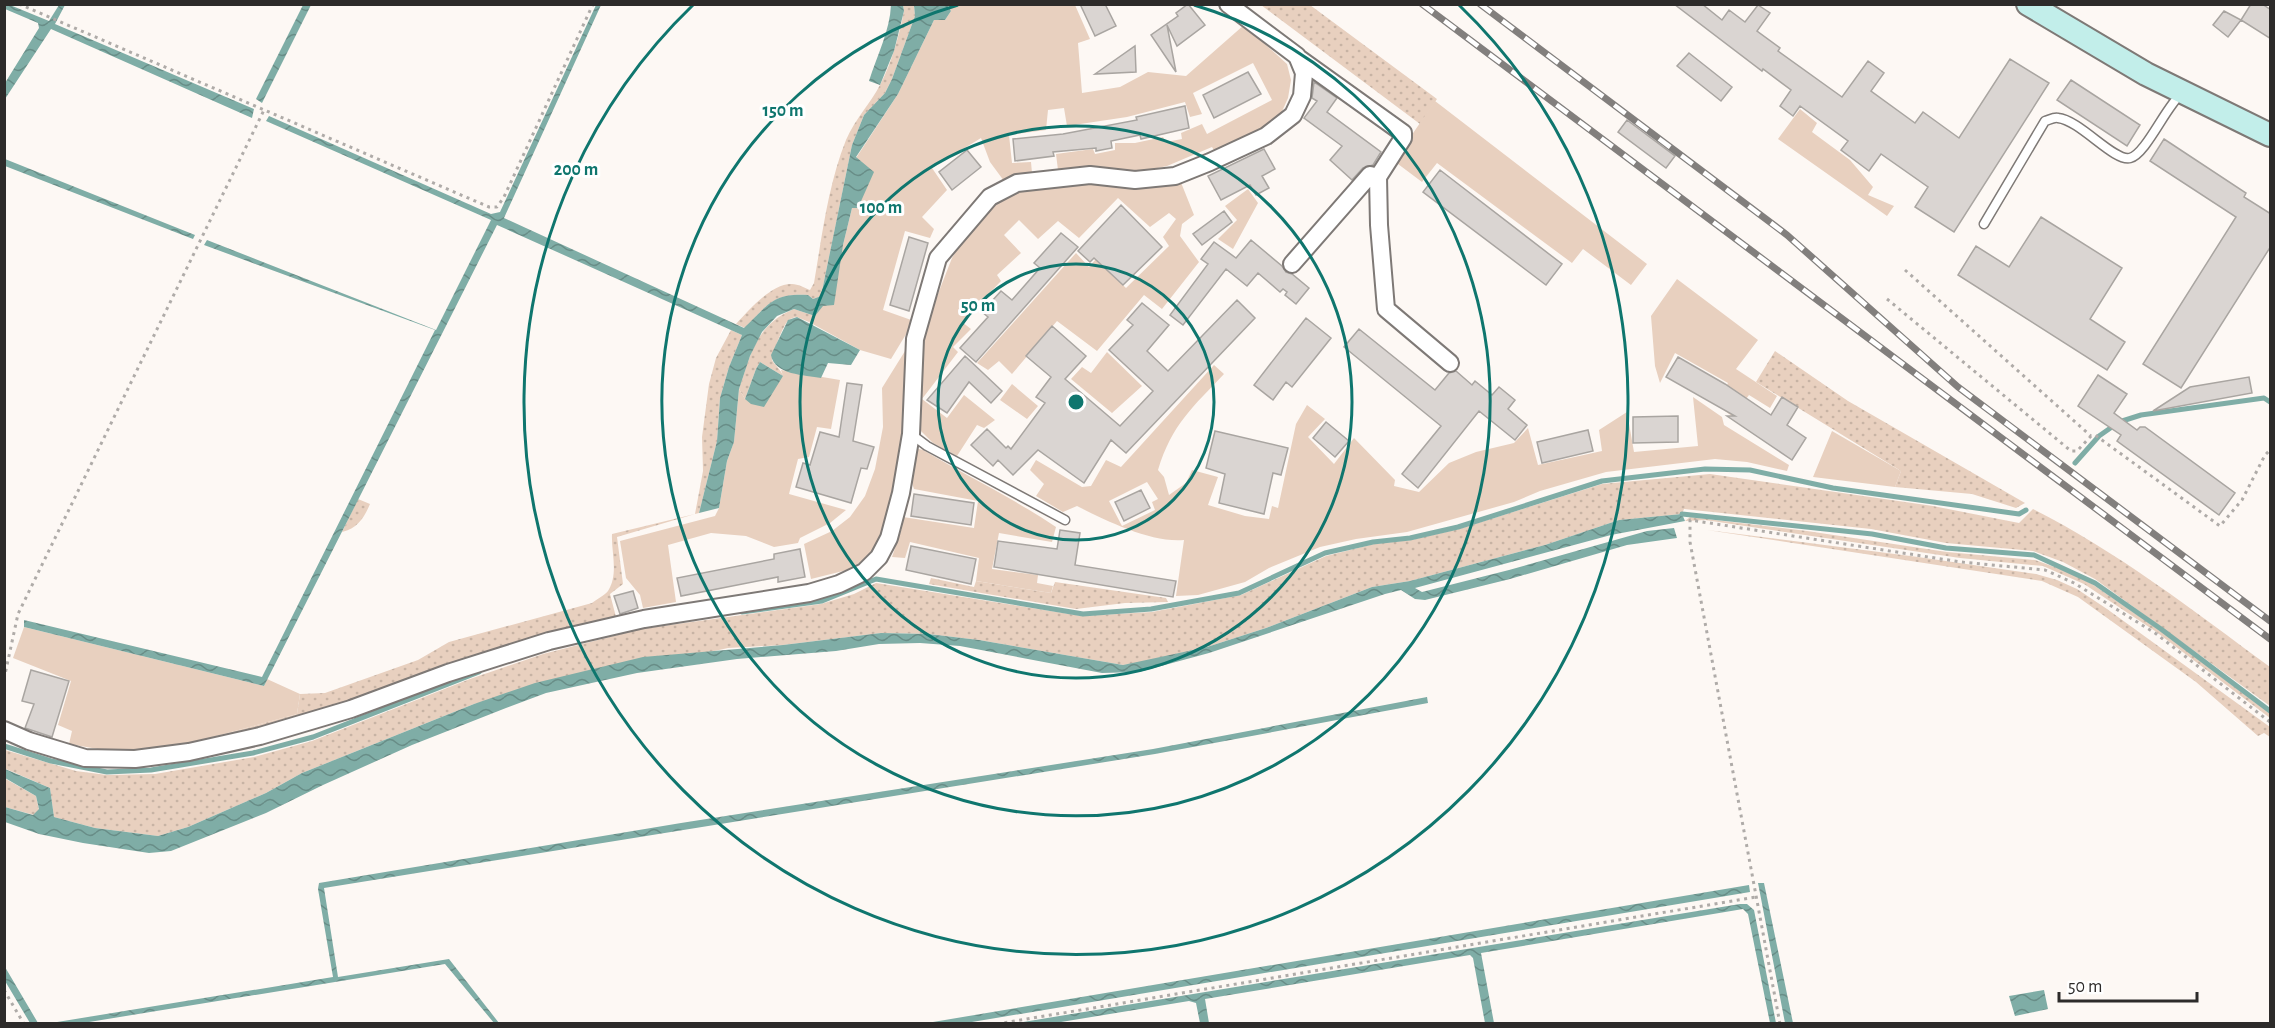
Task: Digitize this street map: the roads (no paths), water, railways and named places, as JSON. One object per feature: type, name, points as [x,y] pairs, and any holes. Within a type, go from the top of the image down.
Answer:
[{"type":"main road","points":[[2028,4],[2146,74],[2271,135]]},
{"type":"street","points":[[1228,4],[1403,133],[1403,138],[1378,177],[1379,225],[1386,309],[1450,363]]},
{"type":"street","points":[[4,730],[29,741],[85,758],[135,759],[189,752],[260,736],[351,709],[448,673],[549,641],[644,619],[809,592],[839,584],[864,572],[879,557],[889,538],[901,494],[910,434],[915,339],[938,258],[990,197],[1017,183],[1090,175],[1136,180],[1175,176],[1266,136],[1293,115],[1302,96],[1304,73],[1297,56]]},
{"type":"street","points":[[1292,264],[1370,175],[1378,177]]},
{"type":"lane","points":[[1984,224],[2045,121],[2057,117],[2073,123],[2120,158],[2130,158],[2141,152],[2173,100],[2183,92]]},
{"type":"lane","points":[[910,434],[927,446],[1065,520]]},
{"type":"water","points":[[5,4],[49,21],[59,5],[65,5],[55,24],[254,109],[252,118],[51,29],[5,99],[5,83],[39,28],[38,23],[5,9]]},
{"type":"water","points":[[303,5],[311,5],[262,103],[256,99]]},
{"type":"water","points":[[596,5],[601,5],[504,218],[744,328],[765,307],[778,298],[808,295],[813,299],[821,296],[852,145],[864,115],[885,93],[892,79],[915,16],[914,5],[947,5],[951,11],[945,20],[934,20],[898,94],[856,157],[874,172],[858,208],[852,208],[843,245],[834,305],[823,306],[815,316],[794,309],[777,316],[762,332],[750,356],[739,389],[734,442],[727,461],[719,508],[699,513],[717,441],[720,398],[742,335],[497,225],[264,686],[24,627],[24,620],[262,677],[435,330],[204,245],[207,240],[436,330],[491,220],[266,121],[269,116],[491,214],[500,212]]},
{"type":"water","points":[[891,5],[903,5],[904,11],[894,51],[880,85],[869,81],[886,33]]},
{"type":"water","points":[[5,159],[195,235],[193,239],[5,166]]},
{"type":"water","points":[[797,317],[860,350],[851,365],[828,363],[821,378],[791,373],[778,367],[771,355],[788,320]]},
{"type":"water","points":[[760,362],[783,376],[764,407],[751,404],[745,399]]},
{"type":"water","points":[[1682,514],[1685,521],[1611,535],[1415,588],[1422,592],[1647,531],[1674,528],[1677,538],[1627,545],[1510,579],[1425,600],[1415,599],[1401,590],[1209,653],[1139,672],[1102,673],[960,646],[920,643],[879,644],[836,651],[737,659],[637,673],[546,693],[412,745],[266,813],[171,851],[149,853],[83,843],[39,834],[5,822],[5,807],[33,815],[39,809],[36,796],[5,778],[5,769],[50,788],[54,817],[95,828],[158,836],[188,827],[266,793],[302,773],[474,704],[535,683],[643,657],[783,645],[881,633],[928,634],[979,640],[1123,665],[1207,647],[1266,628],[1372,587],[1410,581],[1545,545],[1619,520]]},
{"type":"water","points":[[1427,697],[1428,703],[1155,754],[324,888],[338,977],[449,959],[499,1023],[494,1023],[445,964],[83,1023],[51,1023],[333,977],[318,889],[319,883],[681,823],[1153,749]]},
{"type":"water","points":[[1758,883],[1764,883],[1793,1023],[1785,1023]]},
{"type":"water","points":[[1749,885],[1750,892],[966,1023],[927,1023]]},
{"type":"water","points":[[1747,904],[1754,910],[1776,1023],[1770,1023],[1748,914],[1743,909],[1481,953],[1494,1023],[1485,1023],[1473,958],[1470,955],[1205,999],[1209,1023],[1200,1023],[1196,1003],[1189,1001],[1055,1023],[1017,1023]]},
{"type":"water","points":[[5,967],[38,1023],[30,1023],[5,981]]},
{"type":"water","points":[[2044,990],[2048,1009],[2015,1016],[2009,996]]},
{"type":"waterway","points":[[2075,463],[2099,436],[2119,422],[2141,415],[2264,398],[2270,402]]},
{"type":"waterway","points":[[742,612],[822,601],[876,579],[1083,614],[1151,609],[1239,593],[1325,553],[1458,527],[1602,481],[1705,469],[1750,470],[1833,488],[2019,514],[2026,510]]},
{"type":"waterway","points":[[1682,514],[1872,534],[1946,548],[2034,555],[2095,583],[2161,629],[2270,711]]},
{"type":"waterway","points":[[4,746],[51,761],[107,772],[151,770],[253,753],[313,737],[479,672]]},
{"type":"railway","points":[[1422,4],[2270,639]]},
{"type":"railway","points":[[1480,4],[1787,235],[1958,387],[2270,621]]}]
